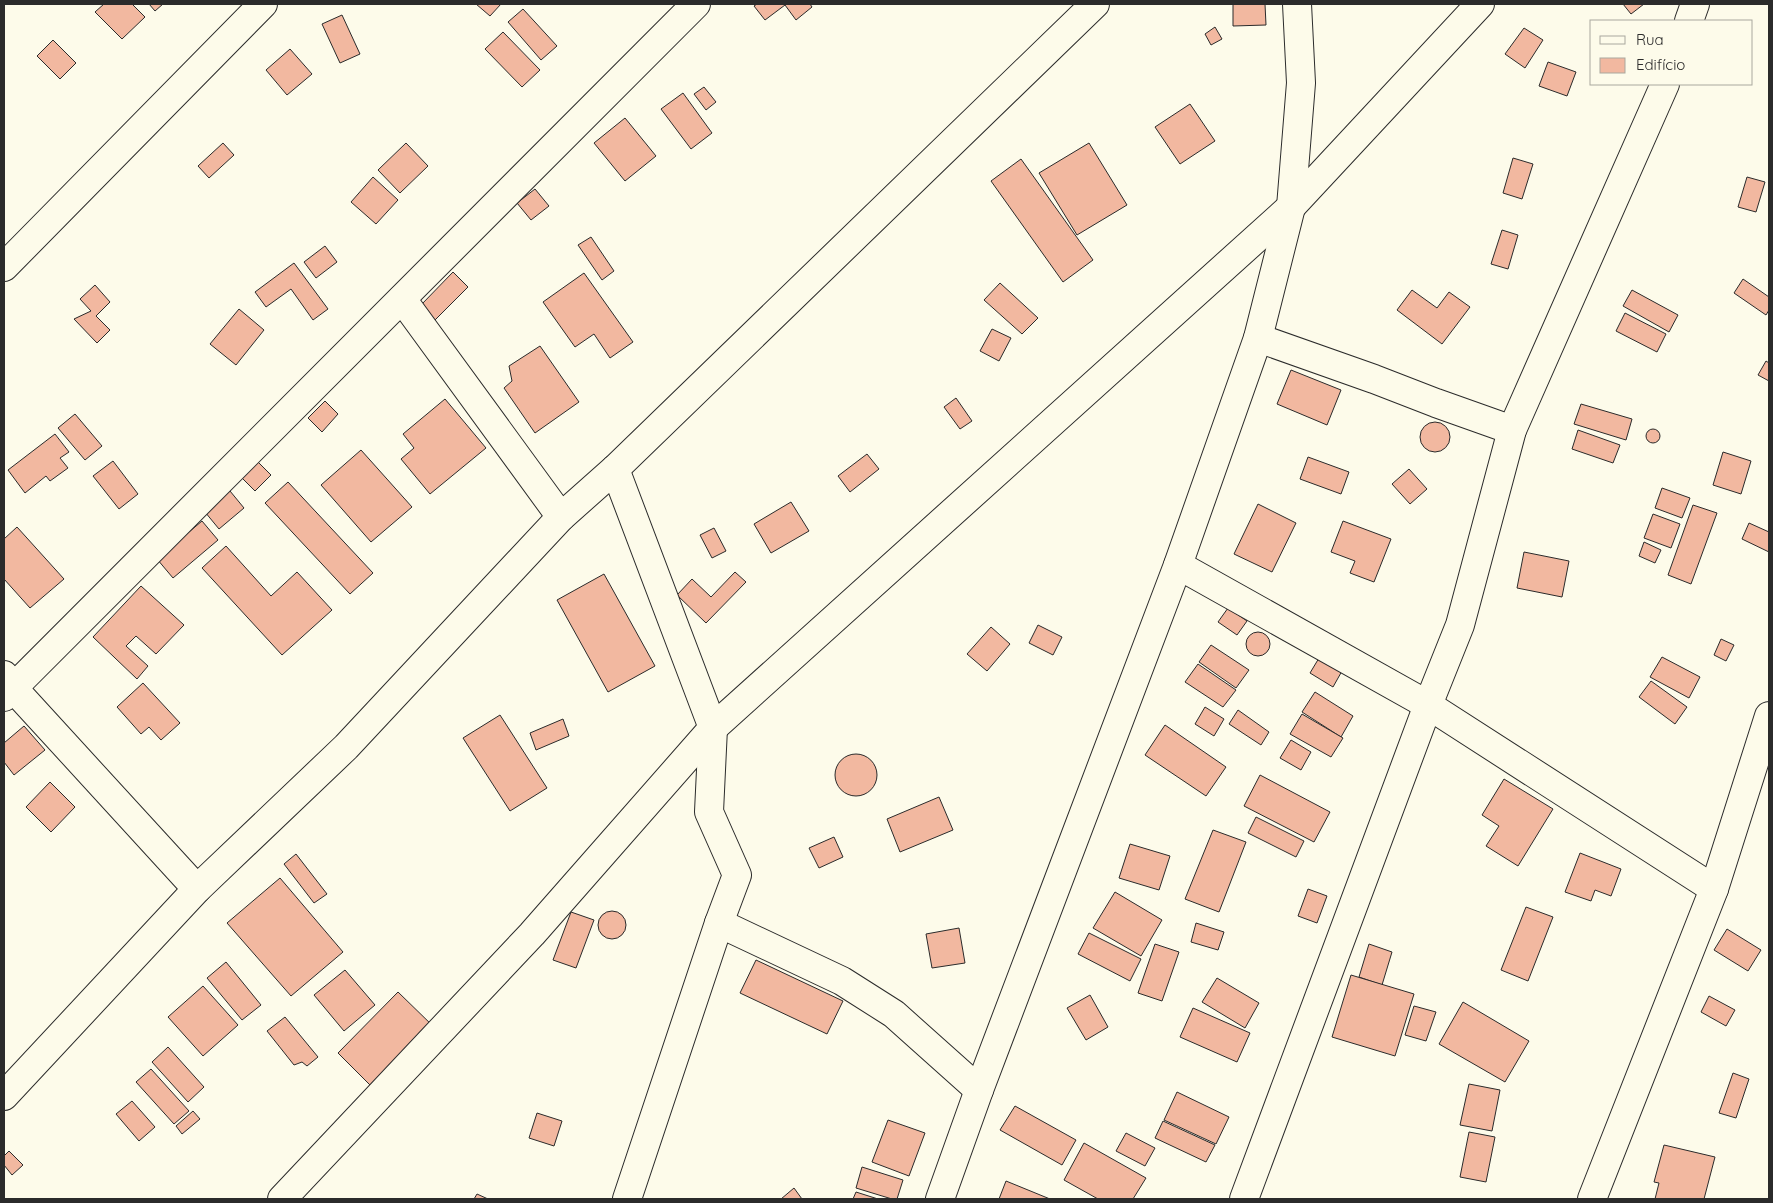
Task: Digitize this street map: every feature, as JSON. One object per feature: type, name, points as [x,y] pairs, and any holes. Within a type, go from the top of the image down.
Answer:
[{"type":"street","points":[[4,267],[263,4]]},
{"type":"street","points":[[197,890],[7,686],[402,299],[696,4]]},
{"type":"street","points":[[4,1096],[197,890],[346,747],[561,517],[615,469],[1095,4]]},
{"type":"street","points":[[940,1199],[979,1090],[1178,565],[1258,338],[1291,207],[1301,83],[1297,4]]},
{"type":"street","points":[[282,1199],[532,934],[713,728],[1291,207],[1480,4]]},
{"type":"street","points":[[1689,20],[1695,4]]},
{"type":"street","points":[[1244,1199],[1428,705],[1460,625],[1512,430],[1665,85]]},
{"type":"street","points":[[402,299],[561,517]]},
{"type":"street","points":[[1258,338],[1374,378],[1436,404],[1512,430]]},
{"type":"street","points":[[615,469],[713,728],[709,812],[737,876],[719,923],[627,1199]]},
{"type":"street","points":[[1178,565],[1428,705],[1714,889]]},
{"type":"street","points":[[1592,1199],[1714,889],[1769,716]]},
{"type":"street","points":[[719,923],[842,981],[894,1014],[979,1090]]},
{"type":"building","points":[[104,4],[132,4],[145,17],[122,39],[95,12]]},
{"type":"building","points":[[149,4],[163,4],[155,11]]},
{"type":"building","points":[[476,4],[501,4],[490,16]]},
{"type":"building","points":[[757,4],[810,4],[812,7],[796,20],[785,5],[765,20],[754,6]]},
{"type":"building","points":[[1233,4],[1265,4],[1266,25],[1233,26]]},
{"type":"building","points":[[1623,4],[1644,4],[1631,14]]},
{"type":"building","points":[[523,9],[557,46],[541,60],[508,22]]},
{"type":"building","points":[[342,15],[360,54],[340,63],[322,24]]},
{"type":"building","points":[[1215,27],[1222,39],[1211,45],[1205,34]]},
{"type":"building","points":[[1524,28],[1543,40],[1525,68],[1505,54]]},
{"type":"building","points":[[503,32],[540,70],[522,87],[485,49]]},
{"type":"building","points":[[53,40],[76,63],[60,79],[37,56]]},
{"type":"building","points":[[290,49],[312,74],[287,95],[266,70]]},
{"type":"building","points":[[1548,62],[1576,72],[1567,96],[1539,86]]},
{"type":"building","points":[[704,87],[716,102],[706,110],[694,94]]},
{"type":"building","points":[[683,93],[712,133],[691,149],[661,109]]},
{"type":"building","points":[[1190,104],[1215,141],[1180,164],[1155,127]]},
{"type":"building","points":[[625,118],[656,156],[625,181],[594,143]]},
{"type":"building","points":[[223,143],[234,155],[209,178],[198,166]]},
{"type":"building","points":[[406,143],[428,166],[400,193],[378,170]]},
{"type":"building","points":[[1089,143],[1127,205],[1077,235],[1039,173]]},
{"type":"building","points":[[1513,158],[1533,164],[1522,199],[1503,193]]},
{"type":"building","points":[[1021,159],[1093,260],[1063,282],[991,181]]},
{"type":"building","points":[[373,177],[398,200],[376,224],[351,202]]},
{"type":"building","points":[[1747,177],[1765,182],[1756,212],[1738,207]]},
{"type":"building","points":[[535,189],[549,206],[531,220],[517,203]]},
{"type":"building","points":[[1502,230],[1518,235],[1508,269],[1491,264]]},
{"type":"building","points":[[591,237],[614,271],[602,280],[578,245]]},
{"type":"building","points":[[325,246],[337,262],[316,278],[304,262]]},
{"type":"building","points":[[294,263],[328,309],[313,320],[291,289],[266,307],[255,292]]},
{"type":"building","points":[[453,272],[468,287],[435,320],[421,305]]},
{"type":"building","points":[[584,273],[633,342],[610,358],[594,334],[575,347],[543,302]]},
{"type":"building","points":[[1743,279],[1769,297],[1769,310],[1766,315],[1734,293]]},
{"type":"building","points":[[1000,283],[1038,318],[1022,334],[984,300]]},
{"type":"building","points":[[95,285],[110,302],[96,316],[110,330],[97,343],[74,319],[91,311],[80,299]]},
{"type":"building","points":[[1412,290],[1437,308],[1449,292],[1470,307],[1442,344],[1397,310]]},
{"type":"building","points":[[1632,290],[1678,315],[1669,332],[1623,306]]},
{"type":"building","points":[[239,309],[264,330],[236,365],[210,344]]},
{"type":"building","points":[[1625,313],[1666,334],[1657,352],[1616,331]]},
{"type":"building","points":[[992,329],[1011,338],[999,361],[980,351]]},
{"type":"building","points":[[540,346],[579,402],[535,433],[504,388],[512,381],[509,366]]},
{"type":"building","points":[[1766,361],[1769,363],[1769,381],[1758,375]]},
{"type":"building","points":[[1291,370],[1341,390],[1327,425],[1277,404]]},
{"type":"building","points":[[956,398],[972,421],[960,429],[944,407]]},
{"type":"building","points":[[445,399],[486,448],[430,494],[401,459],[414,448],[403,434]]},
{"type":"building","points":[[325,401],[338,414],[322,432],[308,418]]},
{"type":"building","points":[[1581,404],[1632,419],[1626,440],[1574,424]]},
{"type":"building","points":[[75,414],[102,446],[85,460],[58,428]]},
{"type":"building","points":[[1435,422],[1446,426],[1450,437],[1446,448],[1435,452],[1424,448],[1420,437],[1424,426]]},
{"type":"building","points":[[1650,429],[1656,429],[1660,436],[1656,443],[1650,443],[1646,439],[1646,433]]},
{"type":"building","points":[[1578,430],[1620,445],[1613,463],[1572,449]]},
{"type":"building","points":[[55,434],[69,452],[60,458],[68,468],[50,481],[46,476],[25,493],[8,470]]},
{"type":"building","points":[[361,450],[412,507],[371,542],[321,485]]},
{"type":"building","points":[[1723,452],[1751,461],[1741,494],[1713,485]]},
{"type":"building","points":[[867,454],[879,469],[850,492],[838,476]]},
{"type":"building","points":[[1308,457],[1349,472],[1341,494],[1300,479]]},
{"type":"building","points":[[255,459],[271,475],[255,491],[239,475]]},
{"type":"building","points":[[113,461],[138,494],[119,509],[93,476]]},
{"type":"building","points":[[1409,469],[1427,489],[1410,504],[1392,484]]},
{"type":"building","points":[[288,482],[373,573],[350,594],[265,503]]},
{"type":"building","points":[[1662,488],[1690,498],[1682,518],[1655,508]]},
{"type":"building","points":[[230,491],[244,508],[219,529],[205,512]]},
{"type":"building","points":[[791,502],[809,531],[771,553],[754,524]]},
{"type":"building","points":[[1258,504],[1296,523],[1272,572],[1234,554]]},
{"type":"building","points":[[1693,505],[1717,513],[1691,584],[1668,575]]},
{"type":"building","points":[[1653,514],[1680,524],[1671,548],[1644,538]]},
{"type":"building","points":[[202,521],[218,540],[173,578],[157,559]]},
{"type":"building","points":[[1343,521],[1391,539],[1374,582],[1350,573],[1355,561],[1331,552]]},
{"type":"building","points":[[1749,523],[1769,532],[1769,552],[1742,539]]},
{"type":"building","points":[[17,527],[64,579],[30,608],[4,579],[4,539]]},
{"type":"building","points":[[714,528],[726,551],[712,558],[700,535]]},
{"type":"building","points":[[1644,542],[1661,550],[1655,563],[1639,556]]},
{"type":"building","points":[[226,546],[271,596],[297,572],[332,610],[282,655],[202,568]]},
{"type":"building","points":[[1524,552],[1569,561],[1562,597],[1517,588]]},
{"type":"building","points":[[735,572],[746,582],[706,623],[677,595],[692,579],[711,597]]},
{"type":"building","points":[[604,574],[655,666],[608,692],[557,600]]},
{"type":"building","points":[[141,586],[184,625],[156,654],[136,636],[126,646],[148,666],[137,679],[93,637]]},
{"type":"building","points":[[1228,608],[1247,621],[1237,635],[1218,622]]},
{"type":"building","points":[[1038,625],[1062,637],[1053,655],[1029,643]]},
{"type":"building","points":[[991,627],[1010,644],[987,671],[967,654]]},
{"type":"building","points":[[1258,632],[1267,635],[1270,644],[1267,653],[1258,656],[1249,653],[1246,644],[1249,635]]},
{"type":"building","points":[[1721,639],[1734,645],[1726,661],[1714,655]]},
{"type":"building","points":[[1211,645],[1249,670],[1236,688],[1199,662]]},
{"type":"building","points":[[1662,657],[1700,677],[1689,698],[1650,677]]},
{"type":"building","points":[[1319,658],[1342,671],[1333,687],[1310,673]]},
{"type":"building","points":[[1198,664],[1236,690],[1223,707],[1185,682]]},
{"type":"building","points":[[1651,681],[1687,707],[1675,724],[1639,697]]},
{"type":"building","points":[[143,683],[180,723],[161,740],[149,727],[141,734],[117,707]]},
{"type":"building","points":[[1315,692],[1353,716],[1341,737],[1302,712]]},
{"type":"building","points":[[1205,707],[1224,719],[1214,736],[1195,724]]},
{"type":"building","points":[[1238,710],[1269,732],[1261,745],[1229,724]]},
{"type":"building","points":[[1302,714],[1343,738],[1331,757],[1290,734]]},
{"type":"building","points":[[500,715],[547,788],[510,811],[463,738]]},
{"type":"building","points":[[563,719],[569,736],[536,750],[530,733]]},
{"type":"building","points":[[1165,725],[1226,767],[1206,796],[1145,755]]},
{"type":"building","points":[[24,726],[45,750],[14,775],[4,762],[4,743]]},
{"type":"building","points":[[1291,740],[1311,752],[1301,770],[1280,758]]},
{"type":"building","points":[[860,754],[868,757],[874,763],[877,775],[874,787],[868,793],[852,796],[844,793],[838,787],[835,771],[838,763],[844,757]]},
{"type":"building","points":[[1260,775],[1330,812],[1314,842],[1244,806]]},
{"type":"building","points":[[1504,779],[1553,809],[1518,866],[1486,846],[1499,826],[1482,815]]},
{"type":"building","points":[[50,782],[75,807],[51,832],[26,807]]},
{"type":"building","points":[[939,797],[953,830],[900,852],[887,819]]},
{"type":"building","points":[[1256,817],[1304,841],[1296,857],[1248,833]]},
{"type":"building","points":[[1213,830],[1246,842],[1219,912],[1185,899]]},
{"type":"building","points":[[834,837],[843,857],[819,868],[809,848]]},
{"type":"building","points":[[1130,844],[1170,856],[1159,890],[1119,878]]},
{"type":"building","points":[[1580,853],[1621,869],[1611,896],[1595,890],[1591,901],[1565,892]]},
{"type":"building","points":[[296,854],[327,894],[314,903],[284,864]]},
{"type":"building","points":[[280,878],[343,952],[291,996],[227,923]]},
{"type":"building","points":[[1308,889],[1327,896],[1317,923],[1298,916]]},
{"type":"building","points":[[1115,892],[1162,920],[1141,956],[1093,928]]},
{"type":"building","points":[[1526,907],[1553,917],[1528,981],[1501,970]]},
{"type":"building","points":[[612,911],[622,915],[626,925],[622,935],[612,939],[602,935],[598,925],[602,915]]},
{"type":"building","points":[[571,912],[594,920],[576,968],[553,960]]},
{"type":"building","points":[[1196,923],[1224,932],[1218,950],[1191,942]]},
{"type":"building","points":[[959,928],[965,963],[932,968],[926,934]]},
{"type":"building","points":[[1727,929],[1761,950],[1748,971],[1714,950]]},
{"type":"building","points":[[1089,933],[1141,959],[1130,981],[1078,954]]},
{"type":"building","points":[[1155,944],[1179,952],[1162,1001],[1138,993]]},
{"type":"building","points":[[1369,944],[1392,952],[1382,985],[1359,977]]},
{"type":"building","points":[[756,960],[843,1001],[827,1034],[740,993]]},
{"type":"building","points":[[226,962],[261,1005],[242,1020],[207,978]]},
{"type":"building","points":[[345,970],[375,1005],[344,1031],[314,995]]},
{"type":"building","points":[[1351,975],[1414,994],[1395,1056],[1332,1037]]},
{"type":"building","points":[[1217,978],[1259,1003],[1245,1028],[1202,1002]]},
{"type":"building","points":[[203,986],[238,1025],[203,1056],[168,1017]]},
{"type":"building","points":[[398,992],[435,1028],[375,1090],[338,1053]]},
{"type":"building","points":[[1090,995],[1108,1027],[1086,1040],[1067,1008]]},
{"type":"building","points":[[1709,996],[1735,1010],[1726,1026],[1701,1012]]},
{"type":"building","points":[[1463,1002],[1529,1041],[1505,1082],[1439,1044]]},
{"type":"building","points":[[1414,1006],[1436,1012],[1426,1041],[1405,1035]]},
{"type":"building","points":[[1193,1008],[1250,1033],[1237,1062],[1180,1037]]},
{"type":"building","points":[[285,1017],[318,1057],[307,1066],[302,1062],[294,1065],[267,1031]]},
{"type":"building","points":[[168,1047],[204,1087],[188,1102],[152,1062]]},
{"type":"building","points":[[151,1069],[189,1111],[174,1124],[136,1082]]},
{"type":"building","points":[[1733,1073],[1749,1079],[1736,1118],[1719,1113]]},
{"type":"building","points":[[1469,1084],[1500,1090],[1492,1131],[1460,1125]]},
{"type":"building","points":[[1177,1092],[1229,1117],[1216,1144],[1164,1120]]},
{"type":"building","points":[[132,1101],[155,1127],[139,1141],[116,1114]]},
{"type":"building","points":[[1015,1106],[1076,1140],[1062,1165],[1000,1130]]},
{"type":"building","points":[[193,1111],[200,1119],[182,1134],[176,1126]]},
{"type":"building","points":[[537,1113],[562,1121],[554,1146],[529,1138]]},
{"type":"building","points":[[888,1120],[925,1133],[909,1176],[872,1162]]},
{"type":"building","points":[[1163,1121],[1215,1145],[1206,1162],[1155,1138]]},
{"type":"building","points":[[1469,1132],[1495,1137],[1486,1182],[1460,1177]]},
{"type":"building","points":[[1126,1133],[1155,1148],[1145,1166],[1116,1151]]},
{"type":"building","points":[[1084,1143],[1146,1178],[1133,1199],[1098,1199],[1064,1180]]},
{"type":"building","points":[[1664,1145],[1715,1157],[1704,1199],[1655,1199],[1659,1183],[1654,1182]]},
{"type":"building","points":[[9,1151],[23,1165],[12,1175],[4,1165],[4,1156]]},
{"type":"building","points":[[862,1167],[903,1180],[897,1199],[856,1188]]},
{"type":"building","points":[[1006,1181],[1050,1199],[999,1199]]},
{"type":"building","points":[[794,1188],[802,1199],[781,1199]]},
{"type":"building","points":[[856,1192],[878,1199],[853,1199]]},
{"type":"building","points":[[477,1194],[488,1199],[474,1199]]}]
